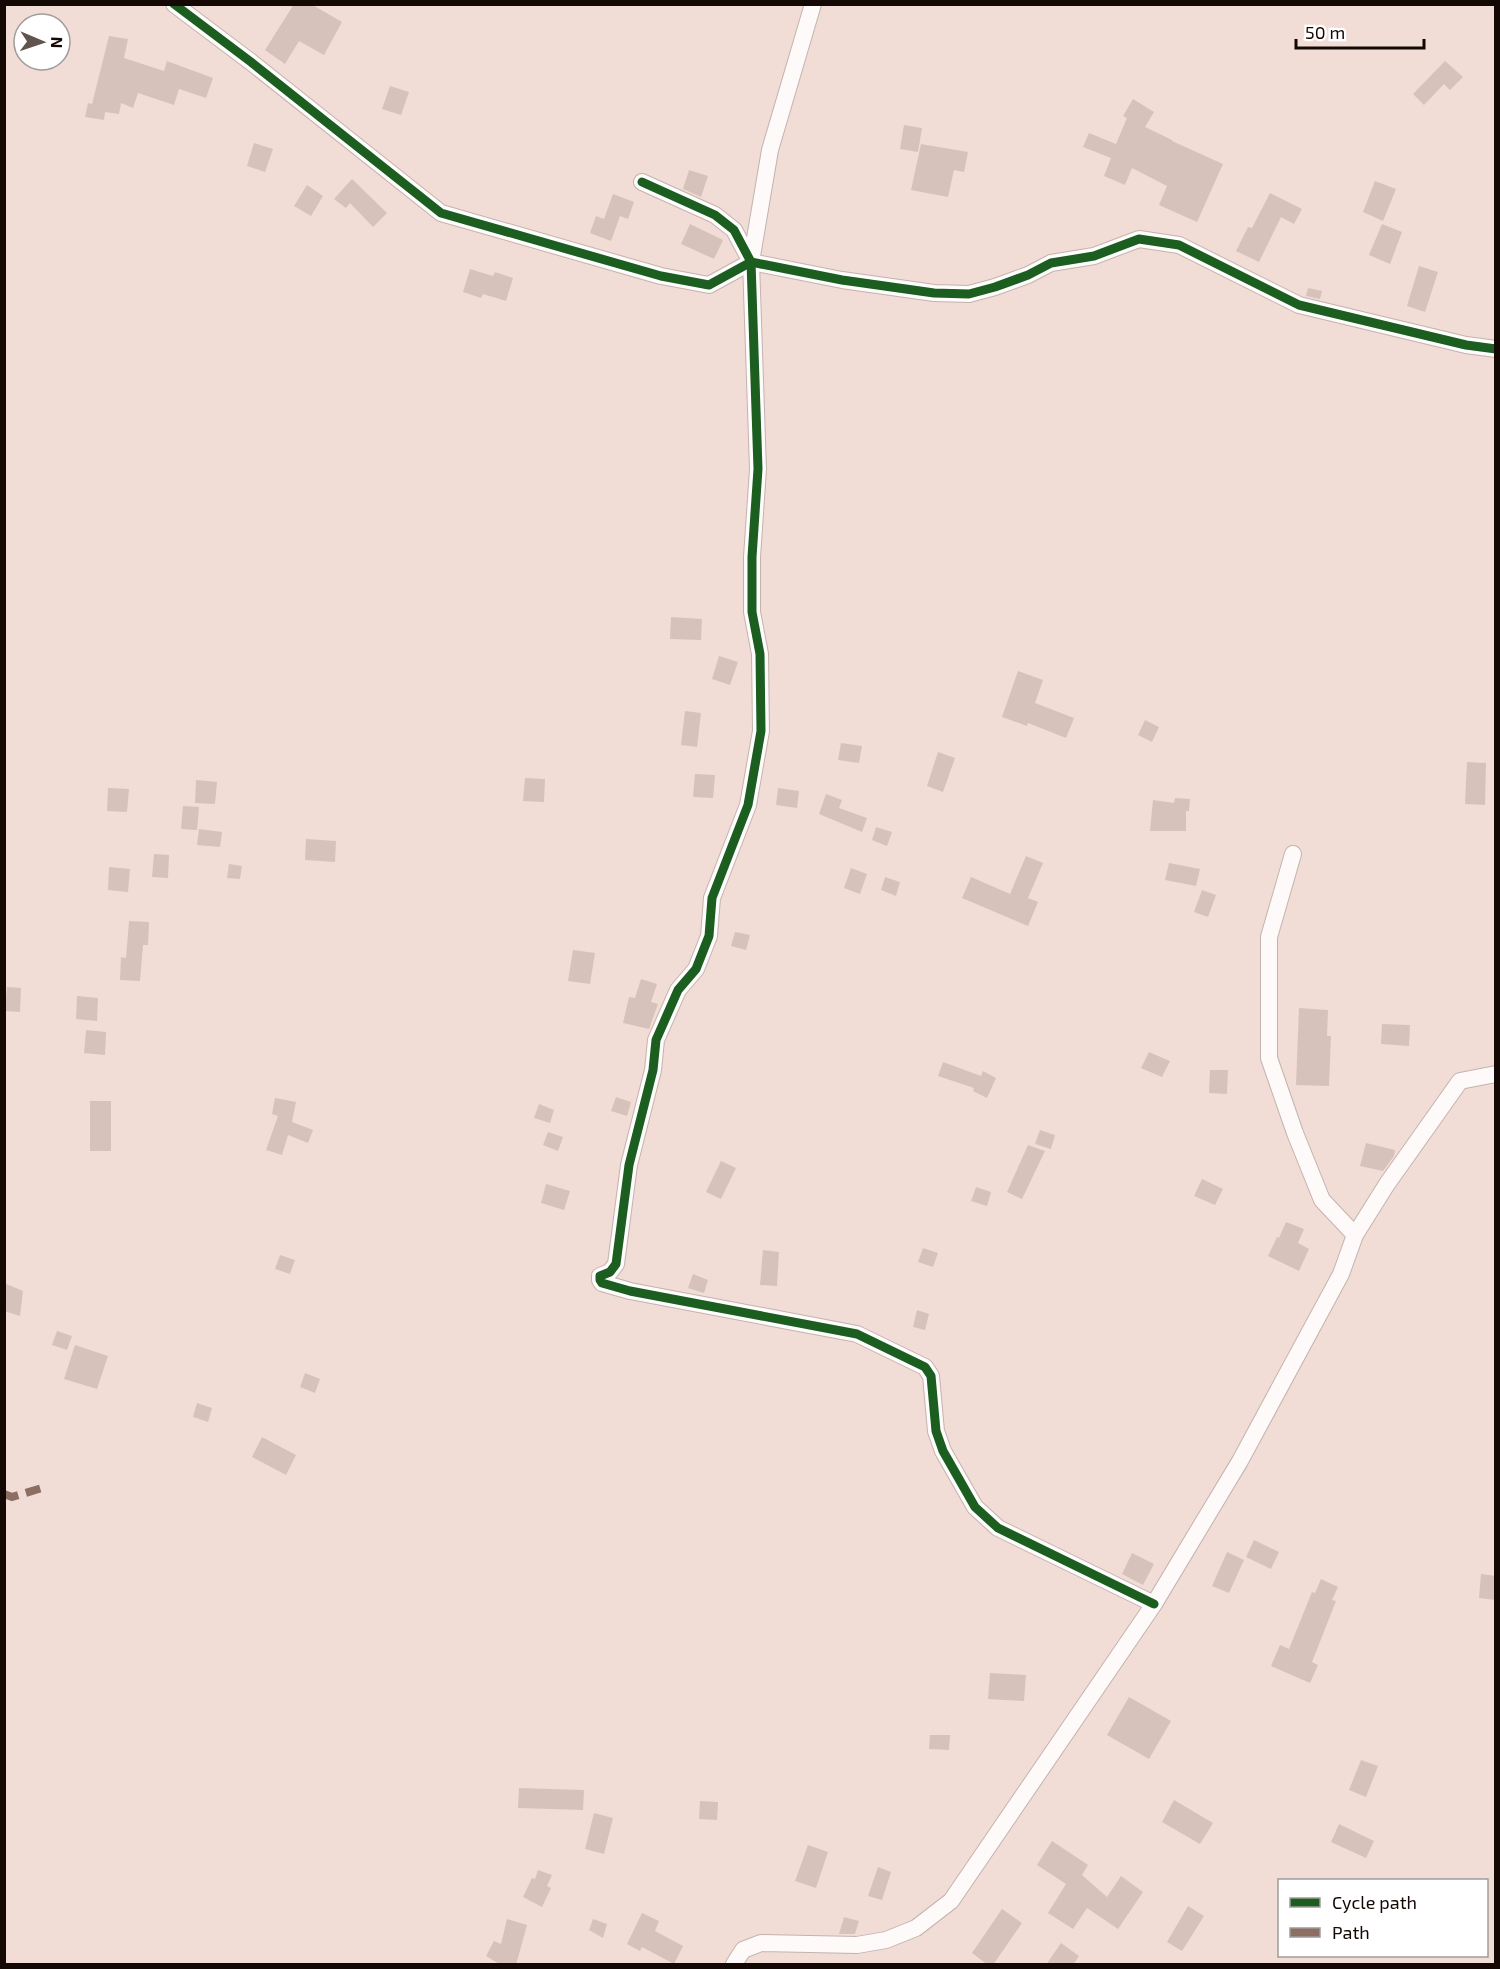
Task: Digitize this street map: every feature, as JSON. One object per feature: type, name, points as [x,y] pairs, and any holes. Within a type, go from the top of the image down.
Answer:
[{"type":"street","points":[[174,4],[441,213],[661,276],[709,285],[751,262],[842,280],[934,294],[969,294],[1028,275],[1051,263],[1094,256],[1139,239],[1179,245],[1299,305],[1466,345],[1496,349]]},
{"type":"street","points":[[813,4],[771,150],[751,262],[758,469],[752,556],[752,612],[760,654],[761,730],[748,805],[712,898],[709,936],[696,969],[678,990],[656,1040],[653,1070],[629,1166],[616,1264],[610,1272],[600,1276],[600,1280],[630,1291],[857,1334],[925,1367],[931,1376],[936,1431],[943,1451],[975,1507],[998,1528],[1154,1604]]},
{"type":"street","points":[[642,182],[715,215],[734,230],[751,262]]},
{"type":"street","points":[[1293,854],[1269,936],[1269,1058],[1295,1133],[1322,1200],[1355,1235]]},
{"type":"street","points":[[734,1965],[743,1950],[761,1943],[857,1945],[886,1940],[916,1928],[951,1901],[1154,1604],[1240,1461],[1341,1274],[1355,1235],[1388,1184],[1460,1081],[1496,1074]]},
{"type":"building","points":[[294,4],[311,4],[342,22],[324,55],[299,41],[285,64],[265,50]]},
{"type":"building","points":[[109,36],[128,39],[124,58],[164,71],[167,61],[213,78],[206,98],[179,89],[174,105],[138,93],[133,108],[121,103],[119,114],[105,112],[104,120],[85,117],[88,103],[92,104]]},
{"type":"building","points":[[1445,61],[1463,77],[1450,90],[1444,84],[1424,105],[1413,94]]},
{"type":"building","points":[[390,86],[409,92],[401,115],[382,109]]},
{"type":"building","points":[[1133,99],[1154,112],[1145,127],[1223,164],[1197,222],[1159,205],[1167,186],[1132,168],[1125,185],[1104,176],[1111,158],[1083,147],[1089,133],[1116,144],[1127,118],[1123,116]]},
{"type":"building","points":[[904,125],[922,128],[918,152],[900,149]]},
{"type":"building","points":[[254,143],[273,149],[265,172],[247,166]]},
{"type":"building","points":[[921,144],[968,152],[964,172],[954,170],[948,197],[911,190]]},
{"type":"building","points":[[689,170],[708,176],[701,197],[683,189]]},
{"type":"building","points":[[352,179],[387,213],[373,227],[350,203],[346,208],[334,199]]},
{"type":"building","points":[[1375,181],[1396,189],[1383,221],[1363,212]]},
{"type":"building","points":[[307,185],[323,196],[311,216],[294,206]]},
{"type":"building","points":[[1270,193],[1302,209],[1294,224],[1281,217],[1259,262],[1236,251],[1248,227],[1252,228]]},
{"type":"building","points":[[613,194],[634,202],[628,219],[620,216],[611,241],[590,233],[596,216],[604,219]]},
{"type":"building","points":[[690,224],[723,240],[714,259],[681,244]]},
{"type":"building","points":[[1382,224],[1402,232],[1390,264],[1369,255]]},
{"type":"building","points":[[1419,266],[1438,272],[1425,312],[1407,306]]},
{"type":"building","points":[[470,269],[493,276],[495,272],[513,278],[506,301],[483,294],[481,298],[463,292]]},
{"type":"building","points":[[1308,288],[1322,291],[1320,299],[1306,296]]},
{"type":"building","points":[[671,617],[702,619],[701,640],[670,639]]},
{"type":"building","points":[[719,656],[738,662],[730,685],[712,679]]},
{"type":"building","points":[[1018,671],[1043,680],[1035,703],[1074,718],[1066,738],[1028,723],[1027,726],[1002,717]]},
{"type":"building","points":[[685,711],[701,713],[697,747],[681,745]]},
{"type":"building","points":[[1145,720],[1159,727],[1152,742],[1138,735]]},
{"type":"building","points":[[841,743],[862,746],[859,763],[838,760]]},
{"type":"building","points":[[938,752],[955,758],[943,792],[927,786]]},
{"type":"building","points":[[1467,762],[1486,763],[1485,805],[1465,804]]},
{"type":"building","points":[[695,774],[715,775],[713,798],[693,797]]},
{"type":"building","points":[[525,778],[545,779],[544,802],[523,801]]},
{"type":"building","points":[[196,780],[217,782],[215,804],[195,803]]},
{"type":"building","points":[[108,788],[129,789],[127,812],[107,811]]},
{"type":"building","points":[[778,788],[799,791],[797,808],[776,805]]},
{"type":"building","points":[[826,794],[842,800],[839,808],[867,818],[862,832],[819,814]]},
{"type":"building","points":[[1175,798],[1190,799],[1189,811],[1186,811],[1186,831],[1150,831],[1153,800],[1174,803]]},
{"type":"building","points":[[183,806],[199,807],[197,830],[181,829]]},
{"type":"building","points":[[876,827],[892,832],[887,846],[872,840]]},
{"type":"building","points":[[199,829],[222,832],[220,847],[197,845]]},
{"type":"building","points":[[306,839],[336,841],[335,862],[305,860]]},
{"type":"building","points":[[154,854],[169,855],[168,878],[152,877]]},
{"type":"building","points":[[1026,856],[1043,863],[1028,898],[1038,902],[1028,926],[962,898],[971,877],[1010,894]]},
{"type":"building","points":[[1169,863],[1200,869],[1196,886],[1165,880]]},
{"type":"building","points":[[229,864],[242,866],[240,879],[227,878]]},
{"type":"building","points":[[109,867],[130,869],[128,892],[108,890]]},
{"type":"building","points":[[851,868],[867,874],[860,894],[844,888]]},
{"type":"building","points":[[885,877],[900,882],[896,896],[881,890]]},
{"type":"building","points":[[1202,890],[1216,895],[1208,917],[1194,912]]},
{"type":"building","points":[[129,921],[149,922],[148,945],[143,945],[140,981],[120,980],[121,957],[126,958]]},
{"type":"building","points":[[735,932],[750,935],[746,950],[731,946]]},
{"type":"building","points":[[573,950],[595,953],[590,984],[568,981]]},
{"type":"building","points":[[641,979],[657,984],[651,1002],[658,1004],[649,1029],[623,1023],[629,997],[635,998]]},
{"type":"building","points":[[7,987],[21,988],[20,1012],[5,1011]]},
{"type":"building","points":[[77,996],[98,998],[97,1021],[76,1019]]},
{"type":"building","points":[[1299,1008],[1328,1010],[1327,1036],[1331,1036],[1329,1086],[1296,1085]]},
{"type":"building","points":[[1382,1024],[1410,1025],[1409,1046],[1381,1044]]},
{"type":"building","points":[[86,1030],[106,1032],[105,1055],[84,1053]]},
{"type":"building","points":[[1149,1052],[1170,1061],[1162,1077],[1141,1068]]},
{"type":"building","points":[[943,1062],[981,1076],[983,1071],[996,1078],[987,1098],[973,1091],[974,1088],[938,1076]]},
{"type":"building","points":[[1210,1070],[1228,1070],[1227,1094],[1209,1093]]},
{"type":"building","points":[[616,1097],[631,1102],[627,1116],[611,1111]]},
{"type":"building","points":[[275,1098],[296,1102],[292,1122],[313,1130],[308,1143],[288,1135],[282,1155],[266,1150],[278,1116],[272,1114]]},
{"type":"building","points":[[90,1101],[111,1101],[111,1151],[90,1151]]},
{"type":"building","points":[[539,1104],[554,1110],[550,1123],[534,1118]]},
{"type":"building","points":[[1040,1130],[1055,1135],[1051,1149],[1035,1144]]},
{"type":"building","points":[[548,1132],[563,1137],[558,1151],[543,1145]]},
{"type":"building","points":[[1366,1143],[1395,1150],[1394,1156],[1383,1171],[1360,1166]]},
{"type":"building","points":[[1028,1145],[1045,1151],[1022,1199],[1007,1192]]},
{"type":"building","points":[[721,1161],[736,1168],[721,1199],[706,1192]]},
{"type":"building","points":[[1202,1179],[1223,1189],[1215,1205],[1194,1196]]},
{"type":"building","points":[[546,1184],[570,1191],[564,1210],[541,1203]]},
{"type":"building","points":[[976,1187],[991,1192],[987,1206],[971,1201]]},
{"type":"building","points":[[1286,1222],[1304,1229],[1298,1243],[1309,1249],[1299,1271],[1268,1256]]},
{"type":"building","points":[[923,1248],[938,1253],[933,1267],[918,1262]]},
{"type":"building","points":[[763,1250],[779,1252],[777,1286],[760,1285]]},
{"type":"building","points":[[280,1255],[295,1260],[290,1274],[275,1269]]},
{"type":"building","points":[[693,1274],[708,1280],[704,1293],[688,1288]]},
{"type":"building","points":[[4,1283],[23,1291],[20,1316],[4,1311]]},
{"type":"building","points":[[917,1310],[929,1314],[925,1330],[913,1327]]},
{"type":"building","points":[[57,1331],[72,1336],[67,1350],[52,1345]]},
{"type":"building","points":[[75,1345],[108,1356],[97,1389],[64,1379]]},
{"type":"building","points":[[305,1373],[320,1379],[315,1393],[300,1387]]},
{"type":"building","points":[[197,1403],[212,1408],[208,1422],[193,1417]]},
{"type":"building","points":[[262,1437],[296,1455],[286,1475],[252,1457]]},
{"type":"building","points":[[1254,1540],[1279,1552],[1271,1569],[1246,1557]]},
{"type":"building","points":[[1227,1552],[1244,1560],[1229,1593],[1212,1586]]},
{"type":"building","points":[[1132,1553],[1154,1564],[1143,1585],[1122,1574]]},
{"type":"building","points":[[1481,1574],[1496,1576],[1496,1600],[1479,1598]]},
{"type":"building","points":[[1321,1579],[1338,1587],[1332,1600],[1336,1601],[1312,1662],[1318,1665],[1310,1683],[1271,1666],[1280,1645],[1289,1649],[1312,1592],[1315,1593]]},
{"type":"building","points":[[990,1673],[1026,1675],[1024,1701],[988,1699]]},
{"type":"building","points":[[1129,1697],[1171,1721],[1149,1759],[1107,1735]]},
{"type":"building","points":[[930,1735],[950,1735],[949,1750],[929,1749]]},
{"type":"building","points":[[1361,1760],[1378,1766],[1366,1797],[1349,1790]]},
{"type":"building","points":[[519,1788],[584,1790],[583,1810],[518,1808]]},
{"type":"building","points":[[1174,1800],[1213,1823],[1200,1844],[1162,1822]]},
{"type":"building","points":[[700,1801],[718,1802],[717,1820],[699,1819]]},
{"type":"building","points":[[594,1813],[613,1818],[604,1854],[585,1849]]},
{"type":"building","points":[[1339,1824],[1374,1841],[1366,1858],[1331,1842]]},
{"type":"building","points":[[1052,1841],[1088,1865],[1082,1875],[1107,1897],[1121,1876],[1143,1892],[1118,1929],[1087,1908],[1073,1929],[1048,1913],[1066,1884],[1037,1865]]},
{"type":"building","points":[[808,1845],[828,1852],[816,1888],[795,1881]]},
{"type":"building","points":[[878,1867],[891,1872],[882,1900],[868,1896]]},
{"type":"building","points":[[538,1870],[552,1875],[547,1886],[551,1888],[542,1907],[523,1897]]},
{"type":"building","points":[[1188,1906],[1204,1916],[1182,1951],[1167,1942]]},
{"type":"building","points":[[1002,1909],[1022,1923],[993,1965],[988,1965],[972,1953]]},
{"type":"building","points":[[642,1913],[659,1921],[655,1931],[683,1946],[674,1964],[642,1947],[640,1951],[627,1944]]},
{"type":"building","points":[[844,1917],[859,1921],[855,1934],[839,1934]]},
{"type":"building","points":[[507,1919],[527,1925],[516,1965],[501,1965],[486,1956],[494,1941],[501,1944]]},
{"type":"building","points":[[593,1919],[607,1924],[603,1938],[589,1930]]},
{"type":"building","points":[[1061,1943],[1079,1956],[1073,1965],[1046,1965]]},
{"type":"marked path","points":[[4,1494],[12,1497],[42,1488]]},
{"type":"cycle path","points":[[174,4],[441,213],[661,276],[709,285],[751,262],[842,280],[934,293],[969,294],[1028,275],[1051,263],[1094,256],[1139,239],[1179,245],[1299,305],[1466,345],[1496,349]]},
{"type":"cycle path","points":[[642,182],[715,215],[734,230],[751,262],[758,469],[752,557],[752,612],[760,654],[761,731],[748,805],[712,898],[709,936],[696,969],[678,990],[656,1040],[653,1070],[629,1165],[616,1264],[610,1272],[600,1276],[600,1280],[602,1283],[630,1291],[857,1334],[925,1367],[931,1376],[936,1431],[943,1451],[975,1507],[998,1528],[1154,1604]]}]
